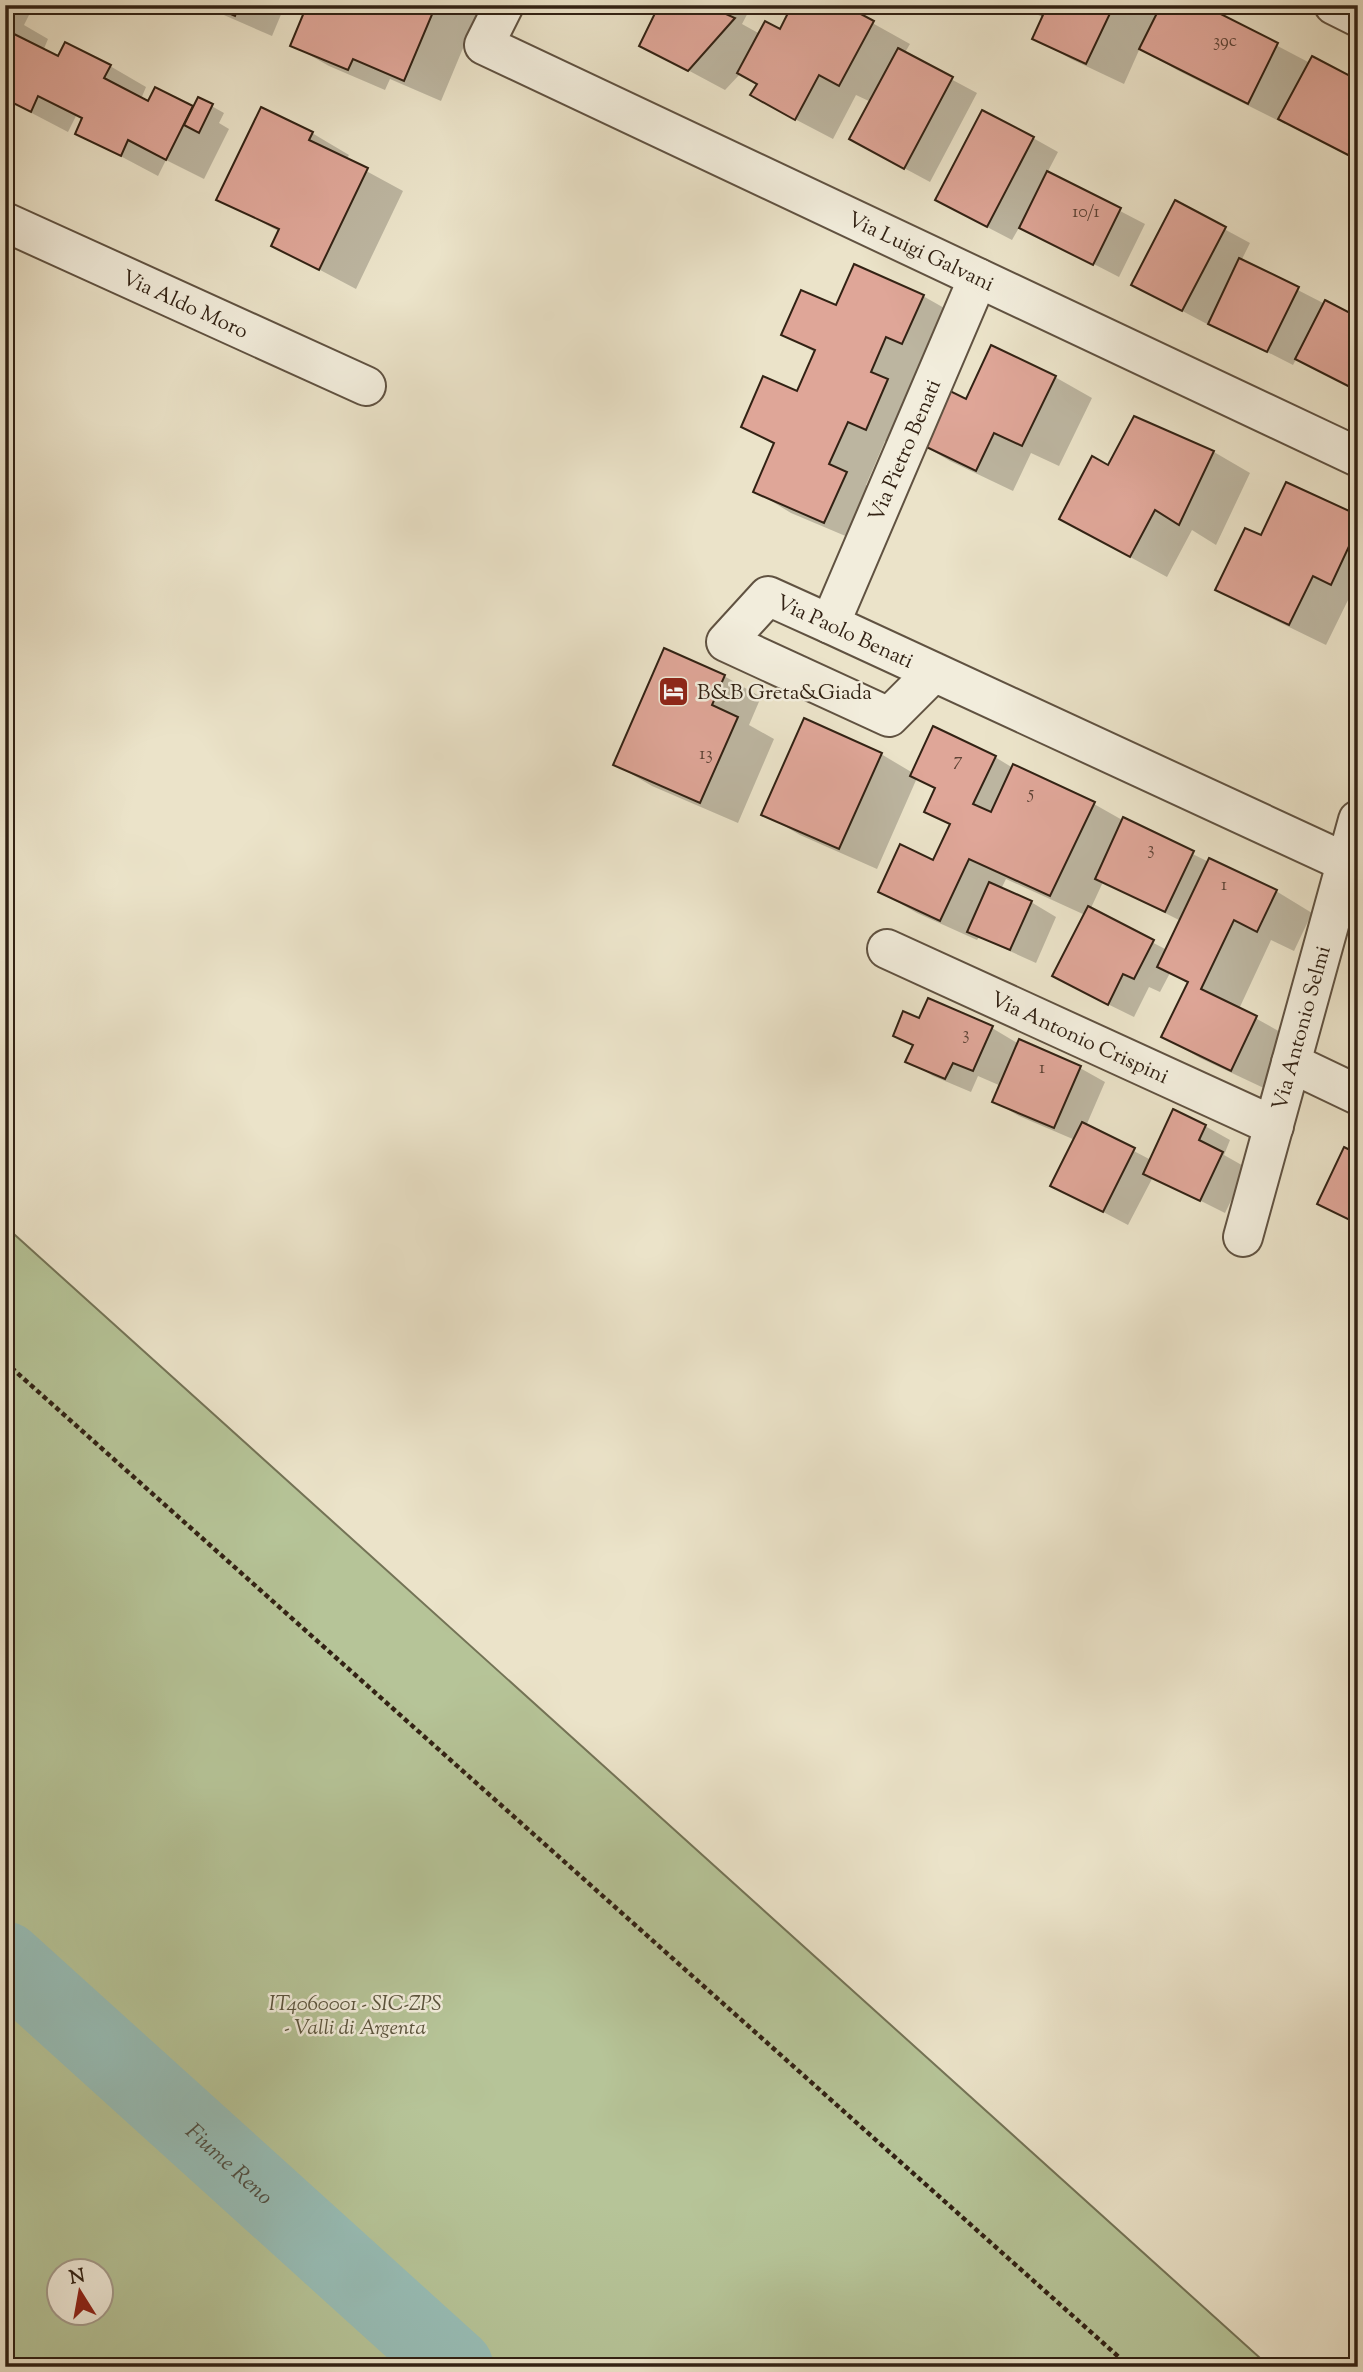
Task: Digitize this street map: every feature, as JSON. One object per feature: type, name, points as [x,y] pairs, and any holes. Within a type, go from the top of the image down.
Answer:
[{"type":"street","name":"Via Luigi Galvani","points":[[504,5],[484,45],[1358,457]]},
{"type":"street","points":[[1334,5],[1358,17]]},
{"type":"street","name":"Via Aldo Moro","points":[[5,222],[366,386]]},
{"type":"street","name":"Via Pietro Benati","points":[[830,624],[978,278]]},
{"type":"street","name":"Via Paolo Benati","points":[[934,672],[889,718],[726,642],[768,596],[830,624],[934,672],[1352,865]]},
{"type":"street","name":"Via Antonio Selmi","points":[[1243,1237],[1291,1063],[1352,865],[1358,820]]},
{"type":"street","name":"Via Antonio Crispini","points":[[887,949],[1274,1126]]},
{"type":"street","points":[[1291,1063],[1358,1095]]},
{"type":"path","points":[[5,1362],[1130,2367]]},
{"type":"green space","name":"IT4060001 - SIC-ZPS - Valli di Argenta","points":[[5,1226],[1270,2367],[5,2367]]},
{"type":"building","points":[[5,5],[18,5],[13,16],[5,12]]},
{"type":"building","points":[[210,5],[239,5],[235,16]]},
{"type":"building","points":[[307,5],[436,5],[404,81],[353,59],[348,70],[290,46]]},
{"type":"building","points":[[659,5],[706,5],[735,18],[688,71],[639,46]]},
{"type":"building","points":[[792,5],[844,5],[874,21],[839,86],[819,75],[795,120],[750,95],[757,84],[737,73],[765,21],[780,29]]},
{"type":"building","points":[[1022,5],[1114,5],[1086,64],[1032,39],[1043,15]]},
{"type":"building","points":[[1161,5],[1203,5],[1278,43],[1248,104],[1139,49]]},
{"type":"building","points":[[5,12],[13,16],[6,30],[58,56],[65,42],[111,65],[104,78],[148,101],[155,87],[193,106],[166,160],[128,140],[121,156],[75,134],[82,118],[38,96],[31,112],[5,99]]},
{"type":"building","points":[[898,48],[953,77],[904,169],[849,139]]},
{"type":"building","points":[[1312,56],[1358,80],[1358,148],[1354,158],[1278,119]]},
{"type":"building","points":[[198,97],[213,104],[199,133],[184,125]]},
{"type":"building","points":[[261,107],[313,132],[309,140],[368,168],[319,270],[271,246],[279,229],[216,200]]},
{"type":"building","points":[[982,110],[1034,137],[987,227],[935,200]]},
{"type":"building","points":[[1047,171],[1121,208],[1093,265],[1019,228]]},
{"type":"building","points":[[1175,200],[1226,227],[1182,311],[1131,285]]},
{"type":"building","points":[[1239,258],[1299,287],[1267,352],[1208,324]]},
{"type":"building","points":[[854,264],[924,295],[902,344],[886,337],[871,372],[888,379],[866,430],[848,422],[829,464],[847,472],[824,523],[753,492],[774,443],[741,427],[763,376],[797,391],[815,350],[781,335],[801,290],[836,305]]},
{"type":"building","points":[[1325,300],[1358,317],[1358,391],[1295,359]]},
{"type":"building","points":[[991,345],[1056,376],[1022,446],[994,433],[976,471],[912,440],[938,385],[966,399]]},
{"type":"building","points":[[1134,416],[1214,451],[1179,525],[1155,510],[1130,557],[1059,519],[1092,456],[1108,465]]},
{"type":"building","points":[[1286,482],[1358,515],[1358,527],[1331,585],[1313,576],[1289,625],[1215,590],[1245,528],[1261,535]]},
{"type":"building","points":[[664,648],[725,675],[712,705],[738,717],[700,803],[613,765]]},
{"type":"building","points":[[804,718],[882,753],[839,849],[761,815]]},
{"type":"building","points":[[933,726],[996,756],[973,804],[991,812],[1013,764],[1095,802],[1050,896],[969,859],[940,921],[878,892],[900,844],[933,860],[950,824],[924,812],[935,788],[910,776]]},
{"type":"building","points":[[1123,817],[1194,851],[1165,912],[1095,879]]},
{"type":"building","points":[[1209,858],[1277,890],[1257,932],[1234,920],[1201,989],[1257,1016],[1231,1071],[1161,1037],[1188,982],[1157,967]]},
{"type":"building","points":[[989,882],[1032,901],[1010,950],[967,932]]},
{"type":"building","points":[[1088,906],[1154,940],[1134,979],[1123,974],[1108,1005],[1052,976]]},
{"type":"building","points":[[928,998],[993,1026],[973,1071],[953,1063],[945,1079],[905,1062],[913,1045],[893,1036],[903,1011],[919,1018]]},
{"type":"building","points":[[1019,1039],[1081,1066],[1054,1128],[992,1102]]},
{"type":"building","points":[[1173,1109],[1206,1125],[1199,1140],[1223,1152],[1200,1201],[1143,1174]]},
{"type":"building","points":[[1082,1122],[1135,1148],[1103,1212],[1050,1186]]},
{"type":"building","points":[[1344,1147],[1358,1154],[1358,1224],[1317,1204]]},
{"type":"waterway","name":"Fiume Reno","points":[[5,1960],[455,2367]]},
{"type":"place","name":"B&B Greta&Giada","points":[[674,692]]}]
